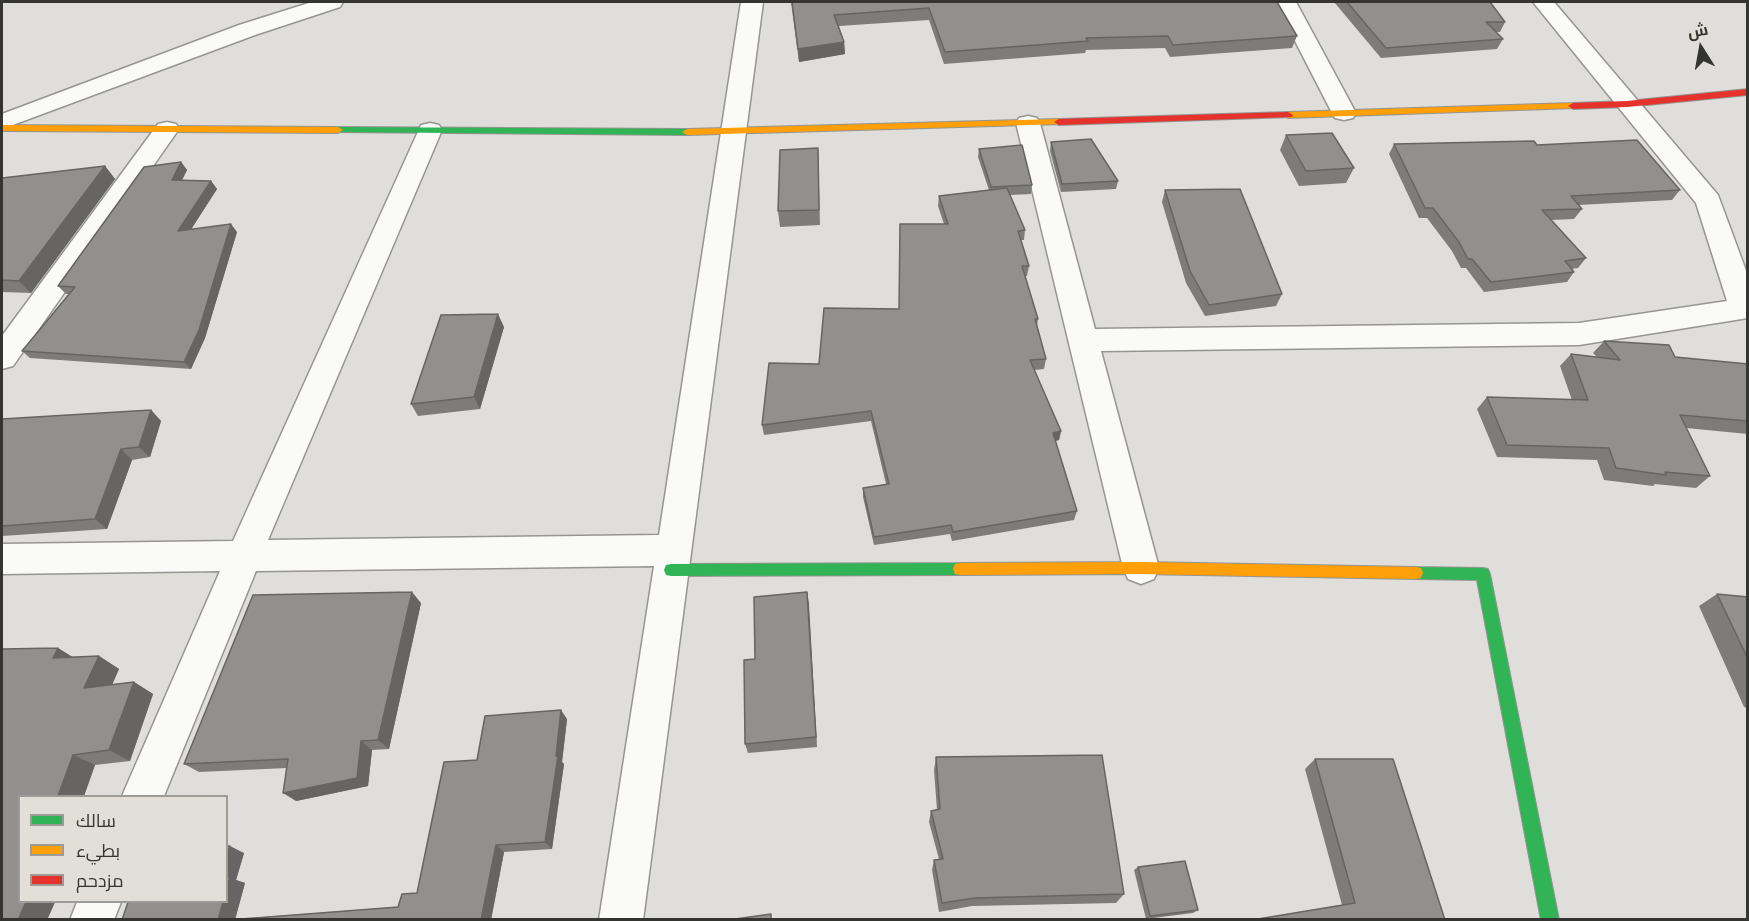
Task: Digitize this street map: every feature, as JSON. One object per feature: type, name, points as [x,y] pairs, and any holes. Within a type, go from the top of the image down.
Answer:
[{"type":"street","points":[[2,122],[236,34],[332,2]]},
{"type":"street","points":[[621,920],[752,2]]},
{"type":"street","points":[[1285,2],[1344,113]]},
{"type":"street","points":[[1083,340],[1579,334],[1746,311],[1708,201],[1543,2]]},
{"type":"street","points":[[2,128],[734,132],[1627,104],[1748,92]]},
{"type":"street","points":[[1028,123],[1141,568]]},
{"type":"street","points":[[2,358],[167,129]]},
{"type":"street","points":[[143,795],[244,556],[430,130]]},
{"type":"street","points":[[2,559],[244,556],[672,560],[1483,574],[1550,920]]},
{"type":"street","points":[[92,920],[99,903]]},
{"type":"building","points":[[792,2],[1277,2],[1297,36],[1173,45],[1168,36],[1086,38],[1088,41],[945,52],[929,8],[834,15],[844,42],[798,49]]},
{"type":"building","points":[[1347,2],[1490,2],[1505,22],[1486,22],[1503,39],[1386,48]]},
{"type":"building","points":[[1332,133],[1354,168],[1306,171],[1286,135]]},
{"type":"building","points":[[1091,139],[1118,181],[1062,184],[1051,142]]},
{"type":"building","points":[[1637,140],[1680,190],[1571,196],[1582,209],[1542,210],[1586,258],[1565,261],[1574,272],[1491,282],[1472,259],[1468,259],[1459,242],[1433,208],[1425,208],[1394,144],[1534,141],[1537,145]]},
{"type":"building","points":[[1022,145],[1032,185],[991,187],[979,149]]},
{"type":"building","points":[[818,148],[819,210],[778,211],[780,150]]},
{"type":"building","points":[[181,162],[172,180],[211,181],[178,231],[231,224],[199,330],[184,362],[22,351],[75,287],[58,286],[144,167]]},
{"type":"building","points":[[105,166],[19,281],[2,280],[2,178]]},
{"type":"building","points":[[1007,188],[1025,230],[1018,231],[1029,266],[1022,266],[1038,319],[1035,319],[1046,359],[1030,360],[1061,431],[1053,433],[1077,511],[953,532],[951,525],[874,537],[863,488],[889,484],[871,411],[762,425],[769,363],[819,364],[824,308],[899,309],[900,224],[948,224],[939,196]]},
{"type":"building","points":[[1240,189],[1282,294],[1209,305],[1190,271],[1165,190]]},
{"type":"building","points":[[498,314],[474,397],[411,404],[441,315]]},
{"type":"building","points":[[1604,341],[1669,345],[1675,357],[1748,364],[1748,421],[1680,415],[1710,476],[1665,472],[1666,475],[1616,468],[1609,448],[1507,445],[1487,397],[1588,400],[1571,354],[1620,360]]},
{"type":"building","points":[[151,410],[139,447],[121,449],[95,519],[2,526],[2,419]]},
{"type":"building","points":[[412,592],[378,740],[361,741],[357,778],[283,793],[288,759],[184,764],[253,595]]},
{"type":"building","points":[[807,592],[816,737],[745,744],[744,660],[755,659],[754,597]]},
{"type":"building","points":[[1717,594],[1748,597],[1748,659]]},
{"type":"building","points":[[58,648],[53,658],[99,656],[84,688],[134,682],[109,750],[73,755],[58,795],[18,795],[18,903],[26,903],[18,920],[2,920],[2,649]]},
{"type":"building","points":[[561,710],[556,756],[558,756],[545,842],[496,845],[481,920],[229,920],[398,907],[402,894],[417,893],[444,762],[477,760],[485,716]]},
{"type":"building","points":[[1102,755],[1124,894],[975,898],[942,903],[934,860],[943,859],[931,811],[940,809],[936,757]]},
{"type":"building","points":[[1315,759],[1393,759],[1445,920],[1252,920],[1355,903]]},
{"type":"building","points":[[1185,861],[1198,910],[1150,916],[1138,867]]},
{"type":"building","points":[[128,903],[223,903],[218,920],[122,920]]},
{"type":"building","points":[[771,914],[771,920],[728,920]]},
{"type":"traffic: fast","points":[[338,130],[687,132]]},
{"type":"traffic: fast","points":[[671,570],[960,569]]},
{"type":"traffic: fast","points":[[1416,573],[1483,574],[1550,920]]},
{"type":"traffic: slow","points":[[1288,115],[1573,106]]},
{"type":"traffic: slow","points":[[687,132],[1059,122]]},
{"type":"traffic: slow","points":[[2,128],[338,130]]},
{"type":"traffic: slow","points":[[960,569],[1141,568],[1416,573]]},
{"type":"traffic: jam","points":[[1573,106],[1627,104],[1748,92]]},
{"type":"traffic: jam","points":[[1059,122],[1288,115]]}]
